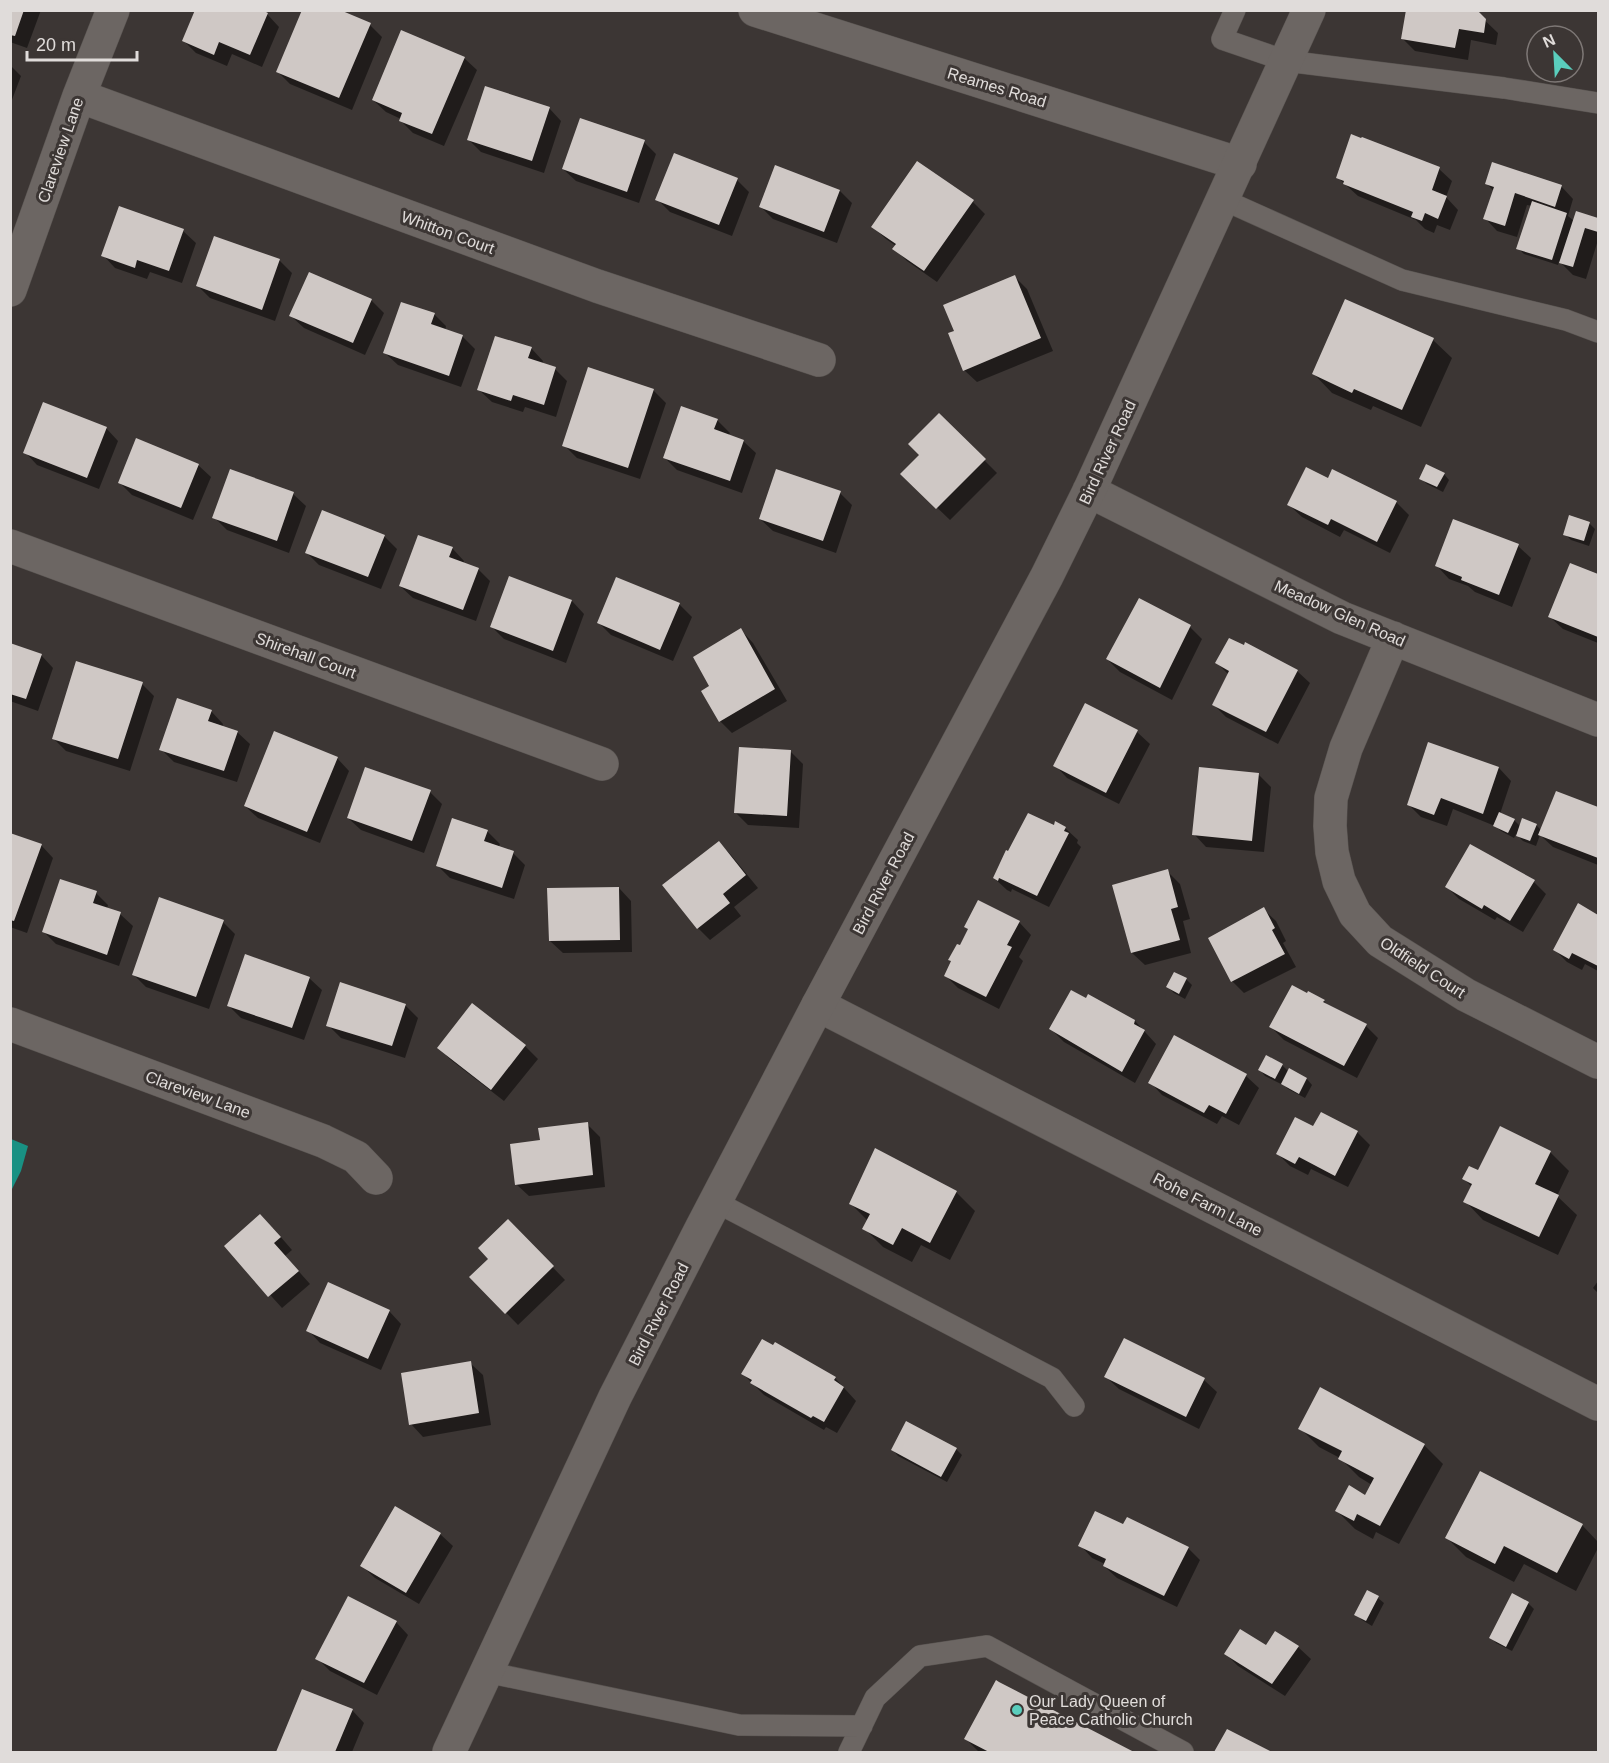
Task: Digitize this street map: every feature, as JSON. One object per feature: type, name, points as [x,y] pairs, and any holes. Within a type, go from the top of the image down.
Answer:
[{"type":"street","name":"Clareview Lane","points":[[10,290],[79,96],[113,10]]},
{"type":"street","name":"Reames Road","points":[[754,10],[1240,164]]},
{"type":"street","name":"Bird River Road","points":[[449,1752],[615,1397],[818,1005],[1047,576],[1089,491],[1309,10]]},
{"type":"street","name":"Whitton Court","points":[[79,96],[597,286],[819,360]]},
{"type":"street","name":"Meadow Glen Road","points":[[1089,491],[1342,618],[1599,720]]},
{"type":"street","name":"Shirehall Court","points":[[10,546],[602,764]]},
{"type":"street","name":"Oldfield Court","points":[[1393,638],[1346,748],[1331,798],[1332,852],[1339,881],[1355,914],[1380,941],[1466,995],[1599,1062]]},
{"type":"street","name":"Rohe Farm Lane","points":[[818,1005],[1599,1404]]},
{"type":"street","name":"Clareview Lane","points":[[10,1024],[323,1141],[356,1157],[376,1178]]},
{"type":"lane","points":[[1234,10],[1222,39],[1286,61],[1504,88],[1599,103]]},
{"type":"lane","points":[[1224,200],[1402,280],[1566,320],[1599,332]]},
{"type":"lane","points":[[716,1202],[1052,1378],[1074,1406]]},
{"type":"lane","points":[[849,1752],[875,1698],[920,1656],[987,1646],[1183,1752]]},
{"type":"lane","points":[[486,1672],[738,1725],[861,1726]]},
{"type":"water","points":[[11,1139],[28,1146],[21,1171],[11,1191]]},
{"type":"building","points":[[10,10],[24,10],[15,36],[10,35]]},
{"type":"building","points":[[195,10],[262,10],[268,13],[250,55],[219,42],[214,55],[182,41]]},
{"type":"building","points":[[302,10],[340,10],[371,23],[339,98],[276,72]]},
{"type":"building","points":[[1406,10],[1477,10],[1486,19],[1484,33],[1459,29],[1455,48],[1401,39]]},
{"type":"building","points":[[401,30],[465,57],[432,134],[399,121],[402,113],[372,100]]},
{"type":"building","points":[[485,86],[550,107],[532,161],[467,140]]},
{"type":"building","points":[[580,118],[645,140],[627,192],[562,169]]},
{"type":"building","points":[[1351,134],[1440,167],[1432,190],[1447,196],[1438,219],[1425,213],[1422,221],[1411,217],[1413,212],[1343,184],[1344,181],[1336,178]]},
{"type":"building","points":[[674,153],[738,178],[719,225],[655,200]]},
{"type":"building","points":[[917,161],[974,200],[924,271],[892,249],[896,244],[871,227]]},
{"type":"building","points":[[1492,162],[1562,185],[1555,207],[1515,193],[1505,226],[1483,219],[1494,187],[1485,184]]},
{"type":"building","points":[[775,165],[840,190],[824,232],[759,207]]},
{"type":"building","points":[[1532,201],[1567,213],[1552,260],[1516,249]]},
{"type":"building","points":[[119,206],[184,229],[169,271],[137,260],[135,268],[101,256]]},
{"type":"building","points":[[1576,211],[1598,218],[1598,232],[1585,228],[1573,267],[1559,263]]},
{"type":"building","points":[[214,236],[280,259],[262,310],[196,286]]},
{"type":"building","points":[[309,272],[372,299],[353,343],[289,316]]},
{"type":"building","points":[[1015,275],[1041,338],[963,371],[948,333],[954,331],[943,305]]},
{"type":"building","points":[[1345,299],[1434,338],[1402,410],[1354,389],[1352,393],[1312,374]]},
{"type":"building","points":[[401,302],[435,313],[431,324],[463,335],[449,376],[383,353]]},
{"type":"building","points":[[495,336],[532,347],[528,358],[556,367],[544,405],[513,395],[511,401],[477,390]]},
{"type":"building","points":[[588,367],[654,389],[628,468],[562,446]]},
{"type":"building","points":[[43,402],[107,427],[87,478],[23,453]]},
{"type":"building","points":[[681,406],[718,419],[714,429],[744,440],[730,481],[663,458]]},
{"type":"building","points":[[939,413],[986,459],[936,509],[900,474],[919,455],[908,444]]},
{"type":"building","points":[[136,438],[199,464],[181,508],[118,483]]},
{"type":"building","points":[[1426,464],[1445,473],[1437,487],[1419,479]]},
{"type":"building","points":[[1306,467],[1328,478],[1332,469],[1397,501],[1377,542],[1331,519],[1328,525],[1287,505]]},
{"type":"building","points":[[230,469],[294,492],[277,541],[212,518]]},
{"type":"building","points":[[776,469],[841,491],[823,541],[759,519]]},
{"type":"building","points":[[322,510],[385,535],[368,577],[305,553]]},
{"type":"building","points":[[1569,515],[1590,522],[1584,541],[1563,535]]},
{"type":"building","points":[[1453,519],[1519,544],[1499,595],[1461,580],[1462,577],[1435,566]]},
{"type":"building","points":[[418,535],[453,547],[449,557],[479,568],[463,610],[399,586]]},
{"type":"building","points":[[1570,563],[1598,574],[1598,637],[1548,617]]},
{"type":"building","points":[[509,576],[572,600],[553,651],[490,627]]},
{"type":"building","points":[[616,577],[680,603],[660,650],[597,623]]},
{"type":"building","points":[[1139,598],[1191,625],[1160,688],[1106,659]]},
{"type":"building","points":[[741,628],[775,689],[719,722],[701,691],[709,686],[693,657]]},
{"type":"building","points":[[1229,638],[1244,645],[1245,642],[1298,670],[1266,732],[1212,705],[1229,671],[1215,663]]},
{"type":"building","points":[[10,643],[42,654],[26,699],[10,694]]},
{"type":"building","points":[[76,661],[143,682],[118,759],[52,739]]},
{"type":"building","points":[[177,698],[212,710],[208,721],[238,731],[224,771],[159,750]]},
{"type":"building","points":[[1085,703],[1138,730],[1106,793],[1053,766]]},
{"type":"building","points":[[274,731],[338,757],[307,832],[244,806]]},
{"type":"building","points":[[1428,742],[1499,767],[1483,814],[1441,798],[1434,815],[1407,805]]},
{"type":"building","points":[[739,747],[791,750],[787,816],[734,813]]},
{"type":"building","points":[[365,767],[431,790],[412,841],[347,818]]},
{"type":"building","points":[[1199,767],[1259,773],[1252,841],[1192,835]]},
{"type":"building","points":[[1556,791],[1598,807],[1598,858],[1538,835]]},
{"type":"building","points":[[1499,812],[1515,819],[1508,833],[1493,826]]},
{"type":"building","points":[[1028,813],[1054,825],[1055,821],[1066,827],[1064,831],[1069,833],[1037,896],[999,878],[998,881],[993,878],[1006,850],[1008,851]]},
{"type":"building","points":[[452,818],[488,830],[484,841],[514,851],[502,888],[436,866]]},
{"type":"building","points":[[1522,818],[1537,824],[1530,841],[1516,836]]},
{"type":"building","points":[[10,833],[42,844],[14,921],[10,920]]},
{"type":"building","points":[[719,841],[746,875],[723,894],[730,903],[697,929],[662,885]]},
{"type":"building","points":[[1470,844],[1535,880],[1510,921],[1484,905],[1482,909],[1445,887]]},
{"type":"building","points":[[1168,869],[1178,907],[1171,909],[1180,940],[1131,953],[1112,885]]},
{"type":"building","points":[[60,879],[97,891],[93,903],[121,912],[107,955],[42,932]]},
{"type":"building","points":[[619,887],[620,940],[549,941],[547,888]]},
{"type":"building","points":[[159,897],[224,920],[196,997],[132,975]]},
{"type":"building","points":[[978,900],[1020,921],[1007,945],[1012,947],[986,997],[944,976],[951,961],[948,960],[957,944],[960,945],[968,929],[964,927]]},
{"type":"building","points":[[1578,903],[1598,915],[1598,966],[1572,953],[1569,959],[1553,950]]},
{"type":"building","points":[[1264,907],[1275,928],[1272,930],[1285,954],[1231,982],[1208,938]]},
{"type":"building","points":[[245,954],[310,977],[292,1028],[227,1006]]},
{"type":"building","points":[[1174,972],[1187,978],[1179,994],[1166,987]]},
{"type":"building","points":[[340,982],[406,1004],[392,1046],[326,1026]]},
{"type":"building","points":[[1292,985],[1307,993],[1308,991],[1325,1000],[1323,1002],[1367,1024],[1344,1066],[1269,1027]]},
{"type":"building","points":[[1071,990],[1086,998],[1088,994],[1135,1020],[1134,1024],[1145,1030],[1122,1072],[1049,1029]]},
{"type":"building","points":[[472,1003],[526,1045],[491,1090],[437,1048]]},
{"type":"building","points":[[1174,1035],[1247,1074],[1226,1114],[1209,1105],[1204,1113],[1148,1083]]},
{"type":"building","points":[[1266,1055],[1283,1064],[1275,1079],[1258,1070]]},
{"type":"building","points":[[1289,1068],[1307,1078],[1299,1094],[1281,1084]]},
{"type":"building","points":[[1321,1112],[1358,1131],[1335,1176],[1299,1157],[1295,1164],[1276,1154],[1295,1117],[1313,1126]]},
{"type":"building","points":[[588,1122],[593,1175],[515,1185],[510,1144],[540,1140],[538,1128]]},
{"type":"building","points":[[1500,1126],[1551,1151],[1535,1184],[1559,1195],[1539,1237],[1463,1202],[1472,1184],[1462,1179],[1469,1166],[1478,1170]]},
{"type":"building","points":[[875,1148],[957,1191],[930,1243],[902,1228],[893,1245],[862,1229],[870,1214],[849,1204]]},
{"type":"building","points":[[260,1214],[281,1237],[274,1243],[299,1271],[268,1297],[224,1246]]},
{"type":"building","points":[[508,1219],[554,1266],[505,1314],[469,1277],[488,1259],[478,1248]]},
{"type":"building","points":[[328,1282],[390,1310],[368,1359],[306,1331]]},
{"type":"building","points":[[1124,1338],[1205,1378],[1186,1417],[1104,1377]]},
{"type":"building","points":[[762,1339],[773,1345],[775,1342],[836,1377],[834,1380],[844,1387],[824,1422],[813,1416],[811,1418],[750,1383],[752,1380],[741,1374]]},
{"type":"building","points":[[471,1361],[479,1413],[409,1425],[401,1373]]},
{"type":"building","points":[[1320,1387],[1425,1444],[1380,1526],[1357,1514],[1354,1521],[1335,1511],[1349,1485],[1365,1495],[1374,1478],[1338,1459],[1342,1451],[1298,1429]]},
{"type":"building","points":[[906,1421],[957,1448],[941,1477],[891,1450]]},
{"type":"building","points":[[1480,1471],[1583,1524],[1557,1573],[1504,1546],[1495,1564],[1445,1538]]},
{"type":"building","points":[[395,1506],[441,1533],[406,1593],[360,1566]]},
{"type":"building","points":[[1095,1511],[1123,1524],[1127,1517],[1189,1547],[1164,1596],[1103,1566],[1106,1559],[1078,1546]]},
{"type":"building","points":[[1367,1590],[1379,1596],[1366,1621],[1354,1615]]},
{"type":"building","points":[[1512,1593],[1529,1602],[1506,1647],[1489,1638]]},
{"type":"building","points":[[348,1596],[397,1621],[364,1683],[315,1659]]},
{"type":"building","points":[[1240,1629],[1266,1645],[1275,1631],[1299,1646],[1272,1684],[1224,1654]]},
{"type":"building","name":"Our Lady Queen of Peace Catholic Church","points":[[996,1680],[1134,1752],[989,1752],[964,1739]]},
{"type":"building","points":[[302,1689],[353,1709],[335,1752],[276,1752]]},
{"type":"building","points":[[1227,1729],[1272,1752],[1214,1752]]},
{"type":"place","name":"Our Lady Queen of Peace Catholic Church","points":[[1017,1710]]}]
